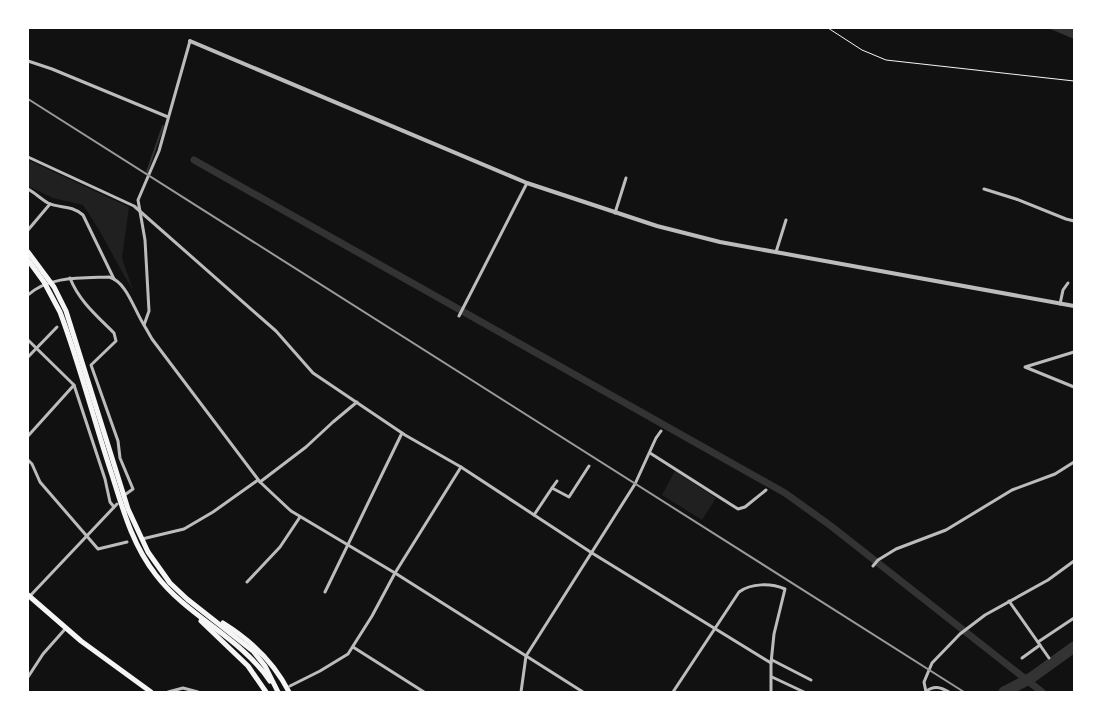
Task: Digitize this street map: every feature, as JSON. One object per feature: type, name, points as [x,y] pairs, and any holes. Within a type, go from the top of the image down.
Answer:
[{"type":"main road","points":[[28,252],[52,288],[72,330],[133,523],[158,567],[170,583],[253,652],[265,666],[278,692]]},
{"type":"main road","points":[[28,260],[52,288],[69,335],[132,536],[146,562],[183,605],[248,666],[266,692]]},
{"type":"main road","points":[[28,596],[66,628],[151,692]]},
{"type":"main road","points":[[187,599],[244,637],[265,655],[290,689]]},
{"type":"main road","points":[[183,605],[242,650],[278,692]]},
{"type":"street","points":[[144,325],[149,311],[145,240],[138,200],[159,151],[190,41],[527,183],[615,213],[720,242],[1074,306]]},
{"type":"street","points":[[28,62],[52,69],[168,116]]},
{"type":"street","points":[[28,157],[122,200],[139,210],[276,331],[313,373],[402,433],[462,467],[592,553],[714,628],[771,662],[811,680]]},
{"type":"street","points":[[615,213],[626,178]]},
{"type":"street","points":[[459,316],[527,183]]},
{"type":"street","points":[[28,189],[50,204],[66,206],[83,215],[114,279]]},
{"type":"street","points":[[984,189],[1074,221]]},
{"type":"street","points":[[28,230],[50,204]]},
{"type":"street","points":[[776,252],[786,220]]},
{"type":"street","points":[[28,295],[34,289],[70,278],[109,277],[114,279],[122,286],[152,339],[259,481],[291,511],[395,573],[583,692]]},
{"type":"street","points":[[70,278],[83,302],[114,333],[116,341],[91,365],[118,441],[120,458],[133,489],[126,494]]},
{"type":"street","points":[[1060,304],[1063,290],[1068,283]]},
{"type":"street","points":[[28,357],[56,327]]},
{"type":"street","points":[[28,340],[74,385],[105,479],[110,502],[116,506],[28,596]]},
{"type":"street","points":[[1074,352],[1025,367],[1074,387]]},
{"type":"street","points":[[28,436],[74,385]]},
{"type":"street","points":[[142,539],[184,530],[213,512],[306,448],[357,402]]},
{"type":"street","points":[[521,692],[526,656],[635,484],[661,431]]},
{"type":"street","points":[[326,592],[402,433]]},
{"type":"street","points":[[650,453],[738,509],[745,507],[766,490]]},
{"type":"street","points":[[28,460],[32,464],[40,482],[98,548],[126,542]]},
{"type":"street","points":[[874,565],[878,560],[896,549],[946,530],[1012,490],[1055,474],[1074,462]]},
{"type":"street","points":[[552,488],[569,497],[589,466]]},
{"type":"street","points":[[290,689],[348,654],[372,616],[395,573],[462,467]]},
{"type":"street","points":[[534,515],[557,481]]},
{"type":"street","points":[[247,582],[280,547],[300,517]]},
{"type":"street","points":[[949,692],[937,687],[925,692],[924,682],[932,663],[960,634],[1009,601],[1048,580],[1074,561]]},
{"type":"street","points":[[673,692],[738,592],[765,584],[785,589],[774,634],[771,662],[771,692]]},
{"type":"street","points":[[1009,601],[1049,658]]},
{"type":"street","points":[[1022,658],[1074,618]]},
{"type":"street","points":[[28,677],[43,654],[66,628]]},
{"type":"street","points":[[353,646],[424,692]]},
{"type":"street","points":[[772,678],[804,692]]},
{"type":"street","points":[[168,692],[183,688],[198,692]]},
{"type":"path","points":[[828,28],[862,50],[886,60],[1074,80]]},
{"type":"shaded area","points":[[1048,28],[1074,28],[1074,39]]},
{"type":"shaded area","points":[[28,160],[129,207],[122,258],[133,290],[83,205],[53,198],[28,186]]},
{"type":"shaded area","points":[[675,471],[716,498],[702,520],[662,495]]},
{"type":"waterway","points":[[147,172],[163,126]]},
{"type":"waterway","points":[[194,160],[785,493],[831,526],[1042,692]]},
{"type":"waterway","points":[[1004,692],[1031,678],[1074,647]]},
{"type":"railway","points":[[28,99],[964,692]]}]
